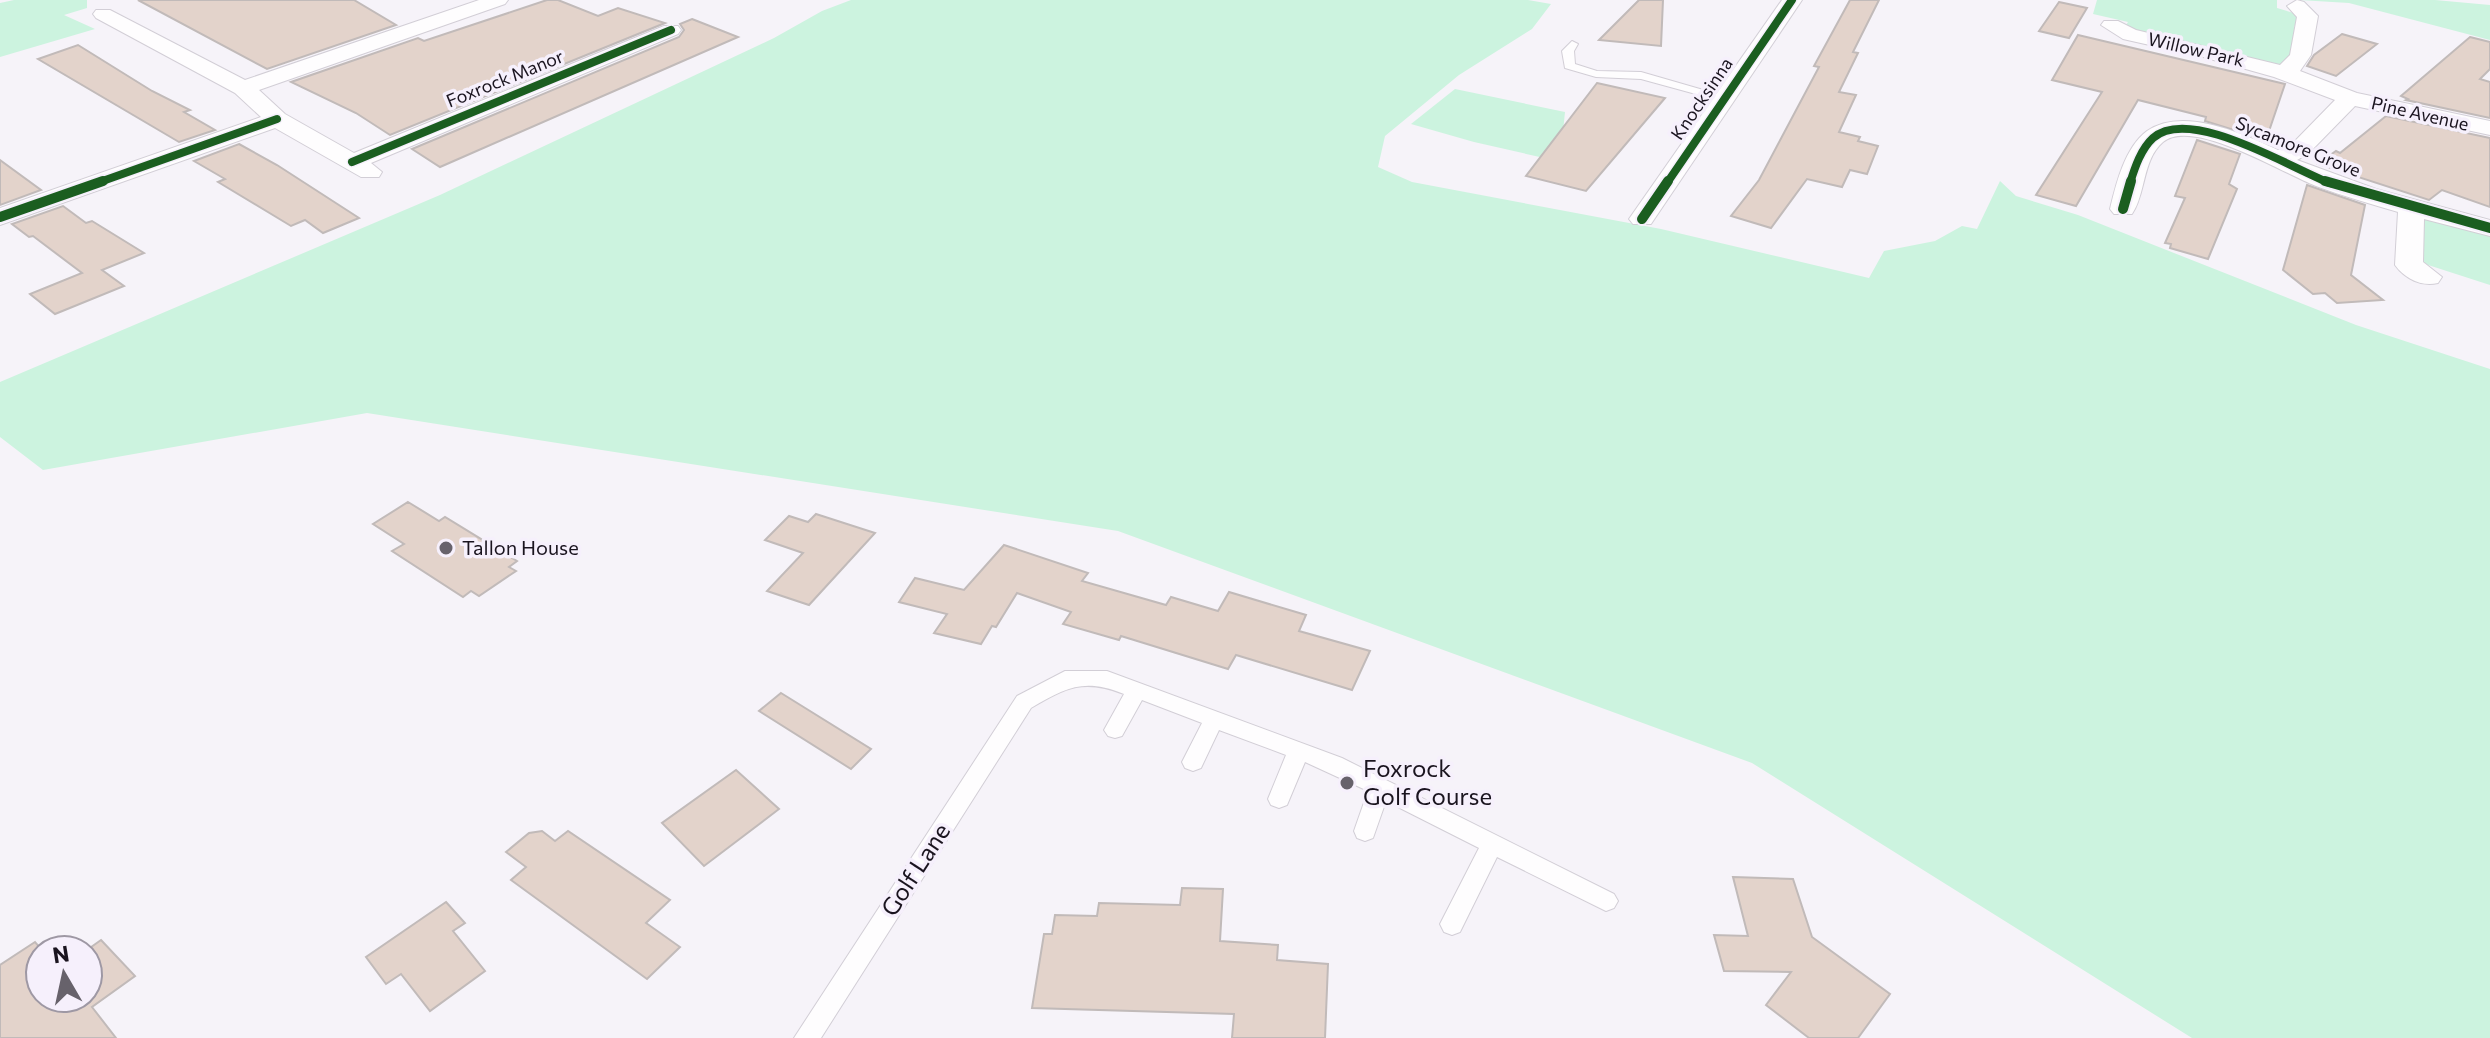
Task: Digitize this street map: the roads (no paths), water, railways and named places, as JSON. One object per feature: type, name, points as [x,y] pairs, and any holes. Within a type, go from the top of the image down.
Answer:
[{"type":"street","points":[[432,0],[462,13]]},
{"type":"street","points":[[243,88],[498,0]]},
{"type":"street","name":"Knocksinna","points":[[1642,219],[1792,0]]},
{"type":"street","points":[[2282,72],[2292,68],[2300,59],[2305,46],[2303,27],[2308,16],[2297,6]]},
{"type":"street","name":"Foxrock Manor","points":[[103,14],[243,88],[277,119],[362,167],[671,30]]},
{"type":"street","name":"Willow Park","points":[[2111,25],[2130,35],[2207,51],[2282,72]]},
{"type":"street","name":"Pine Avenue","points":[[2282,72],[2350,98],[2490,128]]},
{"type":"street","name":"Pine Avenue","points":[[2279,159],[2300,149],[2350,98]]},
{"type":"street","points":[[0,217],[277,119]]},
{"type":"street","name":"Sycamore Grove","points":[[2123,209],[2147,144],[2164,132],[2178,130],[2219,135],[2322,180],[2411,208],[2490,228]]},
{"type":"street","points":[[2411,208],[2409,265],[2428,277]]},
{"type":"lane","points":[[1572,44],[1568,51],[1569,66],[1596,74],[1641,76],[1725,98]]},
{"type":"lane","name":"Golf Lane","points":[[807,1038],[1024,702],[1065,679],[1107,679],[1137,690]]},
{"type":"lane","points":[[1115,730],[1137,690],[1299,750],[1380,787],[1606,901]]},
{"type":"lane","points":[[1193,762],[1214,719]]},
{"type":"lane","points":[[1279,799],[1299,750]]},
{"type":"lane","points":[[1365,831],[1380,787]]},
{"type":"lane","points":[[1452,924],[1492,844]]},
{"type":"place","name":"Tallon House","points":[[446,548]]},
{"type":"place","name":"Foxrock Golf Course","points":[[1347,783]]}]
